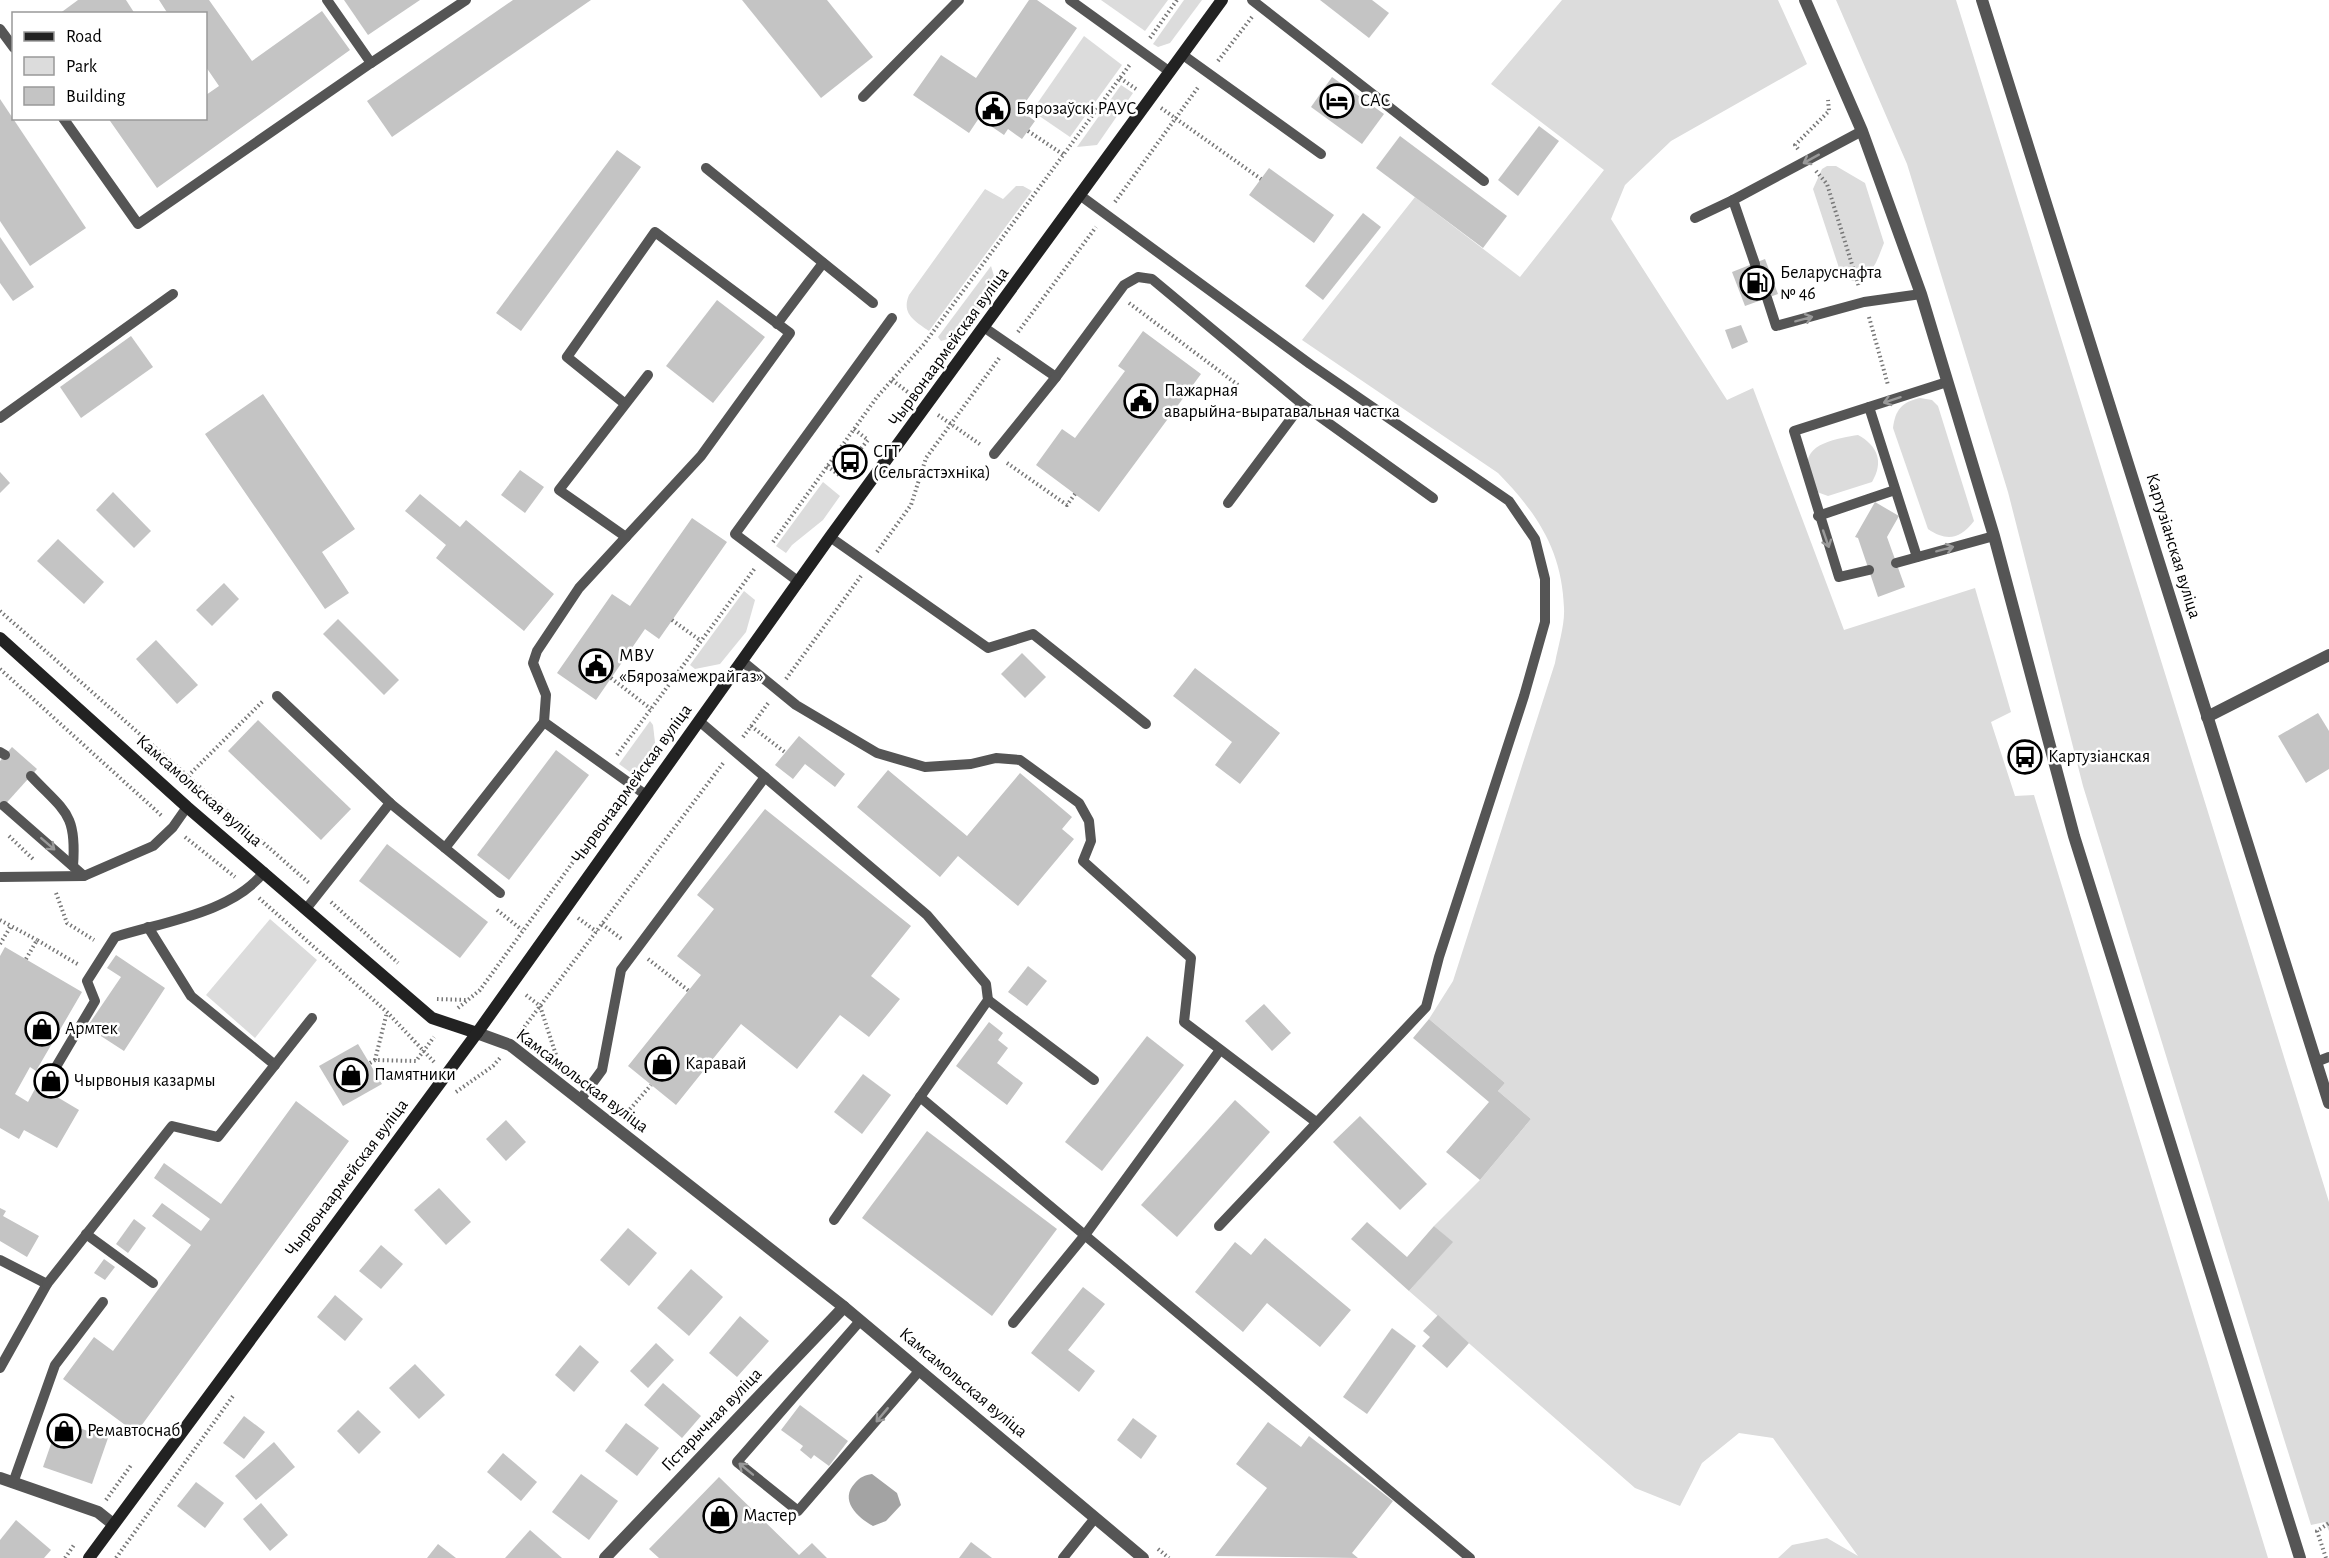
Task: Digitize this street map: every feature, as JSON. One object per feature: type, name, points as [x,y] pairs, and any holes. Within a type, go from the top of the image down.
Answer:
[{"type":"main road","name":"Чырвонаармейская вуліца","points":[[89,1558],[477,1033],[830,537],[985,328],[1222,0]]},
{"type":"main road","name":"Камсамольская вуліца","points":[[0,638],[188,807],[432,1018],[477,1033]]},
{"type":"street","points":[[1805,0],[1862,131],[1921,294],[1994,536],[2074,836],[2300,1558]]},
{"type":"street","name":"Картузіанская вуліца","points":[[1982,0],[2329,1103]]},
{"type":"street","points":[[2208,717],[2329,655]]},
{"type":"street","name":"Камсамольская вуліца","points":[[477,1033],[510,1045],[844,1307],[1143,1558]]},
{"type":"street","name":"Гістарычная вуліца","points":[[605,1558],[844,1307]]},
{"type":"street","points":[[0,1478],[98,1512],[113,1524]]},
{"type":"lane","points":[[327,0],[371,63]]},
{"type":"lane","points":[[64,120],[138,224],[466,0]]},
{"type":"lane","points":[[863,97],[959,0]]},
{"type":"lane","points":[[1070,0],[1170,72]]},
{"type":"lane","points":[[1256,3],[1484,182]]},
{"type":"lane","points":[[0,29],[12,45]]},
{"type":"lane","points":[[1183,55],[1321,154]]},
{"type":"lane","points":[[1695,218],[1862,131]]},
{"type":"lane","points":[[706,168],[873,303]]},
{"type":"lane","points":[[1081,196],[1310,364],[1509,501],[1535,539],[1545,579],[1545,622],[1524,696],[1439,957],[1426,1007],[1219,1226]]},
{"type":"lane","points":[[1733,200],[1755,264]]},
{"type":"lane","points":[[445,848],[544,722],[546,695],[533,663],[537,651],[579,588],[701,456],[790,333],[655,232],[567,357],[624,403]]},
{"type":"lane","points":[[777,324],[824,263]]},
{"type":"lane","points":[[994,454],[1056,377],[1124,285],[1138,278],[1152,279],[1302,404],[1434,498]]},
{"type":"lane","points":[[0,418],[173,294]]},
{"type":"lane","points":[[1767,298],[1776,326],[1864,302],[1921,294]]},
{"type":"lane","points":[[799,582],[735,534],[892,318]]},
{"type":"lane","points":[[985,328],[1056,377]]},
{"type":"lane","points":[[626,537],[560,490],[624,403],[648,375]]},
{"type":"lane","points":[[1869,570],[1839,578],[1818,516],[1794,431],[1947,382]]},
{"type":"lane","points":[[1228,502],[1302,404]]},
{"type":"lane","points":[[1869,407],[1917,557]]},
{"type":"lane","points":[[1818,516],[1895,490]]},
{"type":"lane","points":[[1896,562],[1994,536]]},
{"type":"lane","points":[[830,537],[988,648],[1033,634],[1146,724]]},
{"type":"lane","points":[[742,661],[796,705],[876,753],[925,767],[971,764],[996,758],[1020,760],[1079,803],[1089,821],[1091,841],[1083,861],[1191,958],[1184,1022],[1316,1122]]},
{"type":"lane","points":[[277,696],[390,803],[500,893]]},
{"type":"lane","points":[[699,721],[927,915],[986,984],[988,1000],[834,1220]]},
{"type":"lane","points":[[544,722],[646,795]]},
{"type":"lane","points":[[31,776],[69,816],[75,837],[73,866]]},
{"type":"lane","points":[[580,1100],[602,1070],[621,970],[765,777]]},
{"type":"lane","points":[[306,909],[390,803]]},
{"type":"lane","points":[[4,806],[84,876]]},
{"type":"lane","points":[[0,877],[84,876],[153,846],[173,827],[188,807]]},
{"type":"lane","points":[[50,1077],[95,1001],[87,981],[115,937],[228,902],[257,881],[264,873]]},
{"type":"lane","points":[[148,927],[191,996],[275,1065]]},
{"type":"lane","points":[[988,1000],[1094,1080]]},
{"type":"lane","points":[[0,1368],[46,1284],[172,1126],[218,1137],[312,1018]]},
{"type":"lane","points":[[1013,1323],[1084,1235],[1220,1050]]},
{"type":"lane","points":[[2316,1062],[2329,1057]]},
{"type":"lane","points":[[920,1097],[1470,1558]]},
{"type":"lane","points":[[86,1234],[153,1283]]},
{"type":"lane","points":[[0,1260],[46,1284]]},
{"type":"lane","points":[[13,1483],[55,1365],[103,1302]]},
{"type":"lane","points":[[861,1321],[737,1462],[798,1511],[920,1370]]},
{"type":"lane","points":[[1063,1558],[1095,1518]]},
{"type":"path","points":[[608,768],[764,556],[877,397],[924,344],[1177,0]]},
{"type":"path","points":[[524,1028],[751,726],[869,564],[911,505],[926,458],[1208,74],[1256,3]]},
{"type":"path","points":[[1827,93],[1829,111],[1795,145],[1827,184],[1893,400]]},
{"type":"path","points":[[1175,118],[1261,179]]},
{"type":"path","points":[[1028,131],[1064,155]]},
{"type":"path","points":[[1117,293],[1238,386]]},
{"type":"path","points":[[827,466],[839,475],[868,440],[854,429]]},
{"type":"path","points":[[0,611],[320,892],[403,968]]},
{"type":"path","points":[[672,620],[701,641]]},
{"type":"path","points":[[611,678],[651,709]]},
{"type":"path","points":[[188,776],[255,707],[267,698],[277,696]]},
{"type":"path","points":[[751,726],[786,753]]},
{"type":"path","points":[[429,992],[437,999],[466,1000],[480,990],[629,784]]},
{"type":"path","points":[[56,893],[67,923],[108,948]]},
{"type":"path","points":[[0,920],[92,973]]},
{"type":"path","points":[[0,944],[11,926]]},
{"type":"path","points":[[26,959],[37,940]]},
{"type":"path","points":[[375,1060],[387,1012]]},
{"type":"path","points":[[370,1063],[375,1060],[416,1061],[423,1050]]},
{"type":"path","points":[[620,1120],[651,1084]]},
{"type":"path","points":[[2326,1558],[2317,1531],[2329,1523]]},
{"type":"green space","points":[[1101,0],[1168,0],[1145,31]]},
{"type":"green space","points":[[1184,0],[1202,0],[1170,43],[1158,47],[1153,44]]},
{"type":"green space","points":[[1562,0],[1778,0],[1807,64],[1671,141],[1625,185],[1611,219],[1727,400],[1753,388],[1844,630],[1975,588],[2011,712],[1991,722],[2015,796],[2034,795],[2268,1558],[1778,1558],[1792,1545],[1827,1538],[1858,1556],[1773,1438],[1739,1433],[1702,1463],[1680,1506],[1635,1488],[1409,1291],[1452,1242],[1434,1226],[1480,1180],[1531,1119],[1498,1091],[1505,1083],[1429,1019],[1453,981],[1555,663],[1563,621],[1562,587],[1553,550],[1545,534],[1524,503],[1498,473],[1302,340],[1415,197],[1520,277],[1604,170],[1491,84]]},
{"type":"green space","points":[[1836,0],[1956,0],[2329,1202],[2329,1531],[2325,1522],[2311,1525],[2284,1439],[2083,786],[2008,492],[1907,164]]},
{"type":"green space","points":[[1084,36],[1122,65],[1070,137],[1032,111]]},
{"type":"green space","points":[[1121,85],[1133,93],[1097,145],[1077,147]]},
{"type":"green space","points":[[1827,166],[1836,166],[1865,183],[1884,243],[1870,272],[1852,281],[1840,271],[1813,189],[1822,169]]},
{"type":"green space","points":[[1016,186],[1023,186],[1032,191],[929,331],[914,320],[908,312],[909,295],[985,189],[1003,199]]},
{"type":"green space","points":[[991,266],[997,286],[961,335],[941,341],[938,337]]},
{"type":"green space","points":[[1920,398],[1932,400],[1938,406],[1974,521],[1964,532],[1953,537],[1941,536],[1928,529],[1893,428],[1900,408]]},
{"type":"green space","points":[[1858,435],[1870,444],[1877,455],[1878,468],[1872,482],[1828,496],[1817,492],[1808,469],[1811,453],[1824,443]]},
{"type":"green space","points":[[823,482],[840,496],[823,520],[792,545],[786,553],[776,546]]},
{"type":"green space","points":[[744,591],[755,600],[746,632],[720,664],[695,669],[690,665]]},
{"type":"green space","points":[[650,721],[653,725],[656,751],[643,769],[630,772],[619,764]]},
{"type":"green space","points":[[270,919],[317,960],[255,1038],[206,995]]},
{"type":"shaded area","points":[[872,1474],[897,1493],[901,1505],[886,1521],[873,1526],[856,1513],[849,1502],[851,1489],[857,1481]]},
{"type":"building","points":[[78,0],[126,0],[134,12],[62,12]]},
{"type":"building","points":[[159,0],[209,0],[252,61],[322,11],[350,50],[157,188],[109,120],[207,120],[207,94],[219,86],[207,68],[207,12],[167,12]]},
{"type":"building","points":[[344,0],[420,0],[368,35]]},
{"type":"building","points":[[513,0],[591,0],[392,137],[367,101]]},
{"type":"building","points":[[742,0],[827,0],[873,57],[821,98]]},
{"type":"building","points":[[1029,0],[1037,0],[1077,28],[1020,110],[1035,121],[1022,139],[1008,129],[1004,135],[979,118],[969,133],[913,95],[941,55],[976,78]]},
{"type":"building","name":"САС","points":[[1320,0],[1372,0],[1389,13],[1369,38]]},
{"type":"building","points":[[1332,77],[1384,114],[1362,144],[1311,107]]},
{"type":"building","points":[[0,99],[86,228],[30,266],[0,221]]},
{"type":"building","points":[[1539,126],[1559,141],[1518,196],[1498,180]]},
{"type":"building","points":[[1400,136],[1507,216],[1483,248],[1376,168]]},
{"type":"building","points":[[617,150],[641,167],[521,331],[496,313]]},
{"type":"building","points":[[1269,168],[1334,215],[1314,243],[1249,195]]},
{"type":"building","points":[[1363,213],[1381,227],[1323,300],[1305,286]]},
{"type":"building","points":[[0,237],[34,287],[13,301],[0,283]]},
{"type":"building","points":[[1765,259],[1778,294],[1745,306],[1732,272]]},
{"type":"building","points":[[717,300],[765,337],[713,403],[666,366]]},
{"type":"building","points":[[1741,325],[1748,342],[1732,349],[1725,330]]},
{"type":"building","name":"Пажарная аварыйна-выратавальная частка","points":[[1143,331],[1201,374],[1099,512],[1036,465],[1062,429],[1075,438],[1125,371],[1118,366]]},
{"type":"building","points":[[131,336],[153,367],[81,418],[60,387]]},
{"type":"building","points":[[263,394],[355,529],[322,552],[349,593],[325,609],[205,434]]},
{"type":"building","points":[[520,470],[544,487],[525,513],[501,495]]},
{"type":"building","points":[[0,472],[10,483],[0,493]]},
{"type":"building","points":[[113,492],[151,531],[134,548],[96,510]]},
{"type":"building","points":[[420,494],[460,527],[466,520],[554,594],[524,631],[436,558],[446,545],[405,511]]},
{"type":"building","points":[[1875,502],[1899,516],[1887,537],[1905,587],[1878,597],[1858,538],[1855,537]]},
{"type":"building","points":[[692,518],[727,542],[659,639],[645,629],[596,700],[557,673],[612,594],[630,606]]},
{"type":"building","points":[[58,539],[104,582],[84,604],[37,561]]},
{"type":"building","points":[[224,583],[239,599],[212,626],[196,610]]},
{"type":"building","points":[[338,619],[399,680],[384,695],[323,634]]},
{"type":"building","points":[[156,640],[198,685],[177,704],[136,659]]},
{"type":"building","points":[[1022,653],[1046,677],[1025,698],[1001,674]]},
{"type":"building","points":[[1195,668],[1280,733],[1240,784],[1215,765],[1232,742],[1173,696]]},
{"type":"building","points":[[2318,713],[2329,731],[2329,769],[2306,783],[2278,736]]},
{"type":"building","points":[[258,720],[351,809],[321,840],[228,751]]},
{"type":"building","points":[[799,736],[845,774],[835,787],[805,764],[793,779],[775,765]]},
{"type":"building","points":[[12,747],[37,769],[0,810],[0,761]]},
{"type":"building","points":[[556,750],[589,775],[509,880],[477,855]]},
{"type":"building","points":[[888,770],[967,836],[1020,773],[1072,817],[1062,829],[1074,839],[1018,906],[958,856],[940,877],[857,807]]},
{"type":"building","points":[[765,809],[911,926],[871,976],[900,999],[869,1037],[840,1015],[797,1069],[741,1024],[676,1105],[628,1066],[701,975],[677,956],[714,909],[697,895]]},
{"type":"building","points":[[387,844],[488,922],[460,958],[359,881]]},
{"type":"building","points":[[5,947],[82,992],[36,1071],[30,1067],[15,1094],[28,1102],[37,1085],[79,1110],[57,1148],[24,1130],[19,1139],[0,1128],[0,956]]},
{"type":"building","points":[[116,955],[165,988],[124,1051],[87,1027],[121,977],[107,968]]},
{"type":"building","points":[[1028,966],[1047,981],[1027,1006],[1008,992]]},
{"type":"building","points":[[1264,1004],[1291,1033],[1272,1051],[1245,1021]]},
{"type":"building","points":[[1429,1019],[1505,1083],[1498,1091],[1531,1119],[1480,1180],[1446,1152],[1489,1102],[1413,1038]]},
{"type":"building","points":[[989,1022],[1003,1033],[998,1040],[1008,1048],[997,1063],[1023,1083],[1007,1105],[956,1066]]},
{"type":"building","points":[[1147,1036],[1184,1065],[1102,1171],[1065,1142]]},
{"type":"building","name":"Памятники","points":[[358,1044],[382,1084],[343,1106],[319,1066]]},
{"type":"building","points":[[863,1074],[891,1095],[862,1134],[834,1112]]},
{"type":"building","points":[[1235,1100],[1270,1132],[1177,1237],[1141,1205]]},
{"type":"building","points":[[296,1101],[349,1141],[136,1433],[63,1379],[94,1337],[113,1351],[191,1245],[152,1216],[162,1203],[201,1231],[210,1219],[154,1178],[164,1163],[221,1204]]},
{"type":"building","points":[[1360,1116],[1427,1184],[1400,1210],[1333,1142]]},
{"type":"building","points":[[506,1120],[526,1142],[506,1161],[486,1139]]},
{"type":"building","points":[[927,1131],[1057,1229],[992,1316],[862,1218]]},
{"type":"building","points":[[439,1188],[471,1222],[446,1245],[414,1210]]},
{"type":"building","points":[[0,1208],[6,1211],[3,1216],[39,1236],[27,1257],[0,1241]]},
{"type":"building","points":[[134,1219],[146,1228],[128,1253],[116,1244]]},
{"type":"building","points":[[1367,1222],[1407,1257],[1434,1226],[1453,1242],[1409,1291],[1351,1239]]},
{"type":"building","points":[[628,1228],[657,1253],[629,1286],[600,1260]]},
{"type":"building","points":[[1265,1238],[1351,1310],[1320,1347],[1267,1303],[1243,1332],[1195,1292],[1235,1242],[1251,1255]]},
{"type":"building","points":[[381,1245],[403,1264],[381,1289],[359,1271]]},
{"type":"building","points":[[104,1259],[115,1267],[105,1280],[94,1273]]},
{"type":"building","points":[[691,1269],[723,1297],[689,1336],[657,1308]]},
{"type":"building","points":[[1083,1287],[1105,1304],[1068,1350],[1095,1371],[1079,1392],[1031,1353]]},
{"type":"building","points":[[335,1295],[363,1319],[345,1341],[317,1317]]},
{"type":"building","points":[[1438,1315],[1469,1343],[1447,1368],[1422,1346],[1430,1337],[1423,1331]]},
{"type":"building","points":[[740,1316],[769,1341],[737,1377],[709,1353]]},
{"type":"building","points":[[1392,1328],[1416,1346],[1367,1414],[1343,1397]]},
{"type":"building","points":[[656,1343],[674,1360],[648,1388],[630,1371]]},
{"type":"building","points":[[580,1345],[599,1362],[574,1392],[555,1375]]},
{"type":"building","points":[[415,1364],[445,1395],[419,1419],[389,1388]]},
{"type":"building","points":[[663,1383],[701,1416],[682,1438],[644,1405]]},
{"type":"building","points":[[800,1405],[848,1441],[829,1466],[814,1455],[811,1459],[800,1450],[803,1446],[781,1430]]},
{"type":"building","points":[[358,1410],[381,1432],[359,1454],[337,1431]]},
{"type":"building","points":[[244,1416],[265,1432],[244,1459],[223,1443]]},
{"type":"building","points":[[1133,1418],[1157,1436],[1141,1459],[1117,1440]]},
{"type":"building","points":[[59,1421],[108,1438],[92,1484],[43,1467]]},
{"type":"building","points":[[1268,1422],[1301,1447],[1309,1436],[1393,1501],[1352,1553],[1358,1558],[1215,1556],[1267,1488],[1236,1464]]},
{"type":"building","points":[[626,1423],[659,1448],[637,1476],[605,1451]]},
{"type":"building","points":[[274,1442],[295,1467],[256,1500],[235,1476]]},
{"type":"building","points":[[503,1453],[537,1482],[521,1501],[487,1472]]},
{"type":"building","points":[[581,1474],[618,1501],[589,1540],[552,1512]]},
{"type":"building","name":"Мастер","points":[[719,1477],[799,1555],[812,1543],[827,1558],[659,1558],[649,1549]]},
{"type":"building","points":[[196,1482],[224,1503],[205,1528],[177,1506]]},
{"type":"building","points":[[261,1503],[288,1535],[270,1551],[243,1519]]},
{"type":"building","points":[[16,1520],[51,1550],[44,1558],[0,1558],[0,1540]]},
{"type":"building","points":[[530,1530],[562,1558],[505,1558]]},
{"type":"building","points":[[971,1542],[992,1558],[959,1558]]},
{"type":"building","points":[[438,1544],[456,1558],[427,1558]]},
{"type":"place","name":"САС","points":[[1337,101]]},
{"type":"place","name":"Бярозаўскі РАУС","points":[[993,109]]},
{"type":"place","name":"Беларуснафта № 46","points":[[1757,283]]},
{"type":"place","name":"Пажарная аварыйна-выратавальная частка","points":[[1141,401]]},
{"type":"place","name":"СГТ (Сельгастэхніка)","points":[[850,462]]},
{"type":"place","name":"МВУ «Бярозамежрайгаз»","points":[[596,666]]},
{"type":"place","name":"Картузіанская","points":[[2025,757]]},
{"type":"place","name":"Армтек","points":[[42,1029]]},
{"type":"place","name":"Каравай","points":[[662,1064]]},
{"type":"place","name":"Памятники","points":[[351,1075]]},
{"type":"place","name":"Чырвоныя казармы","points":[[51,1081]]},
{"type":"place","name":"Ремавтоснаб","points":[[64,1431]]},
{"type":"place","name":"Мастер","points":[[720,1516]]}]
